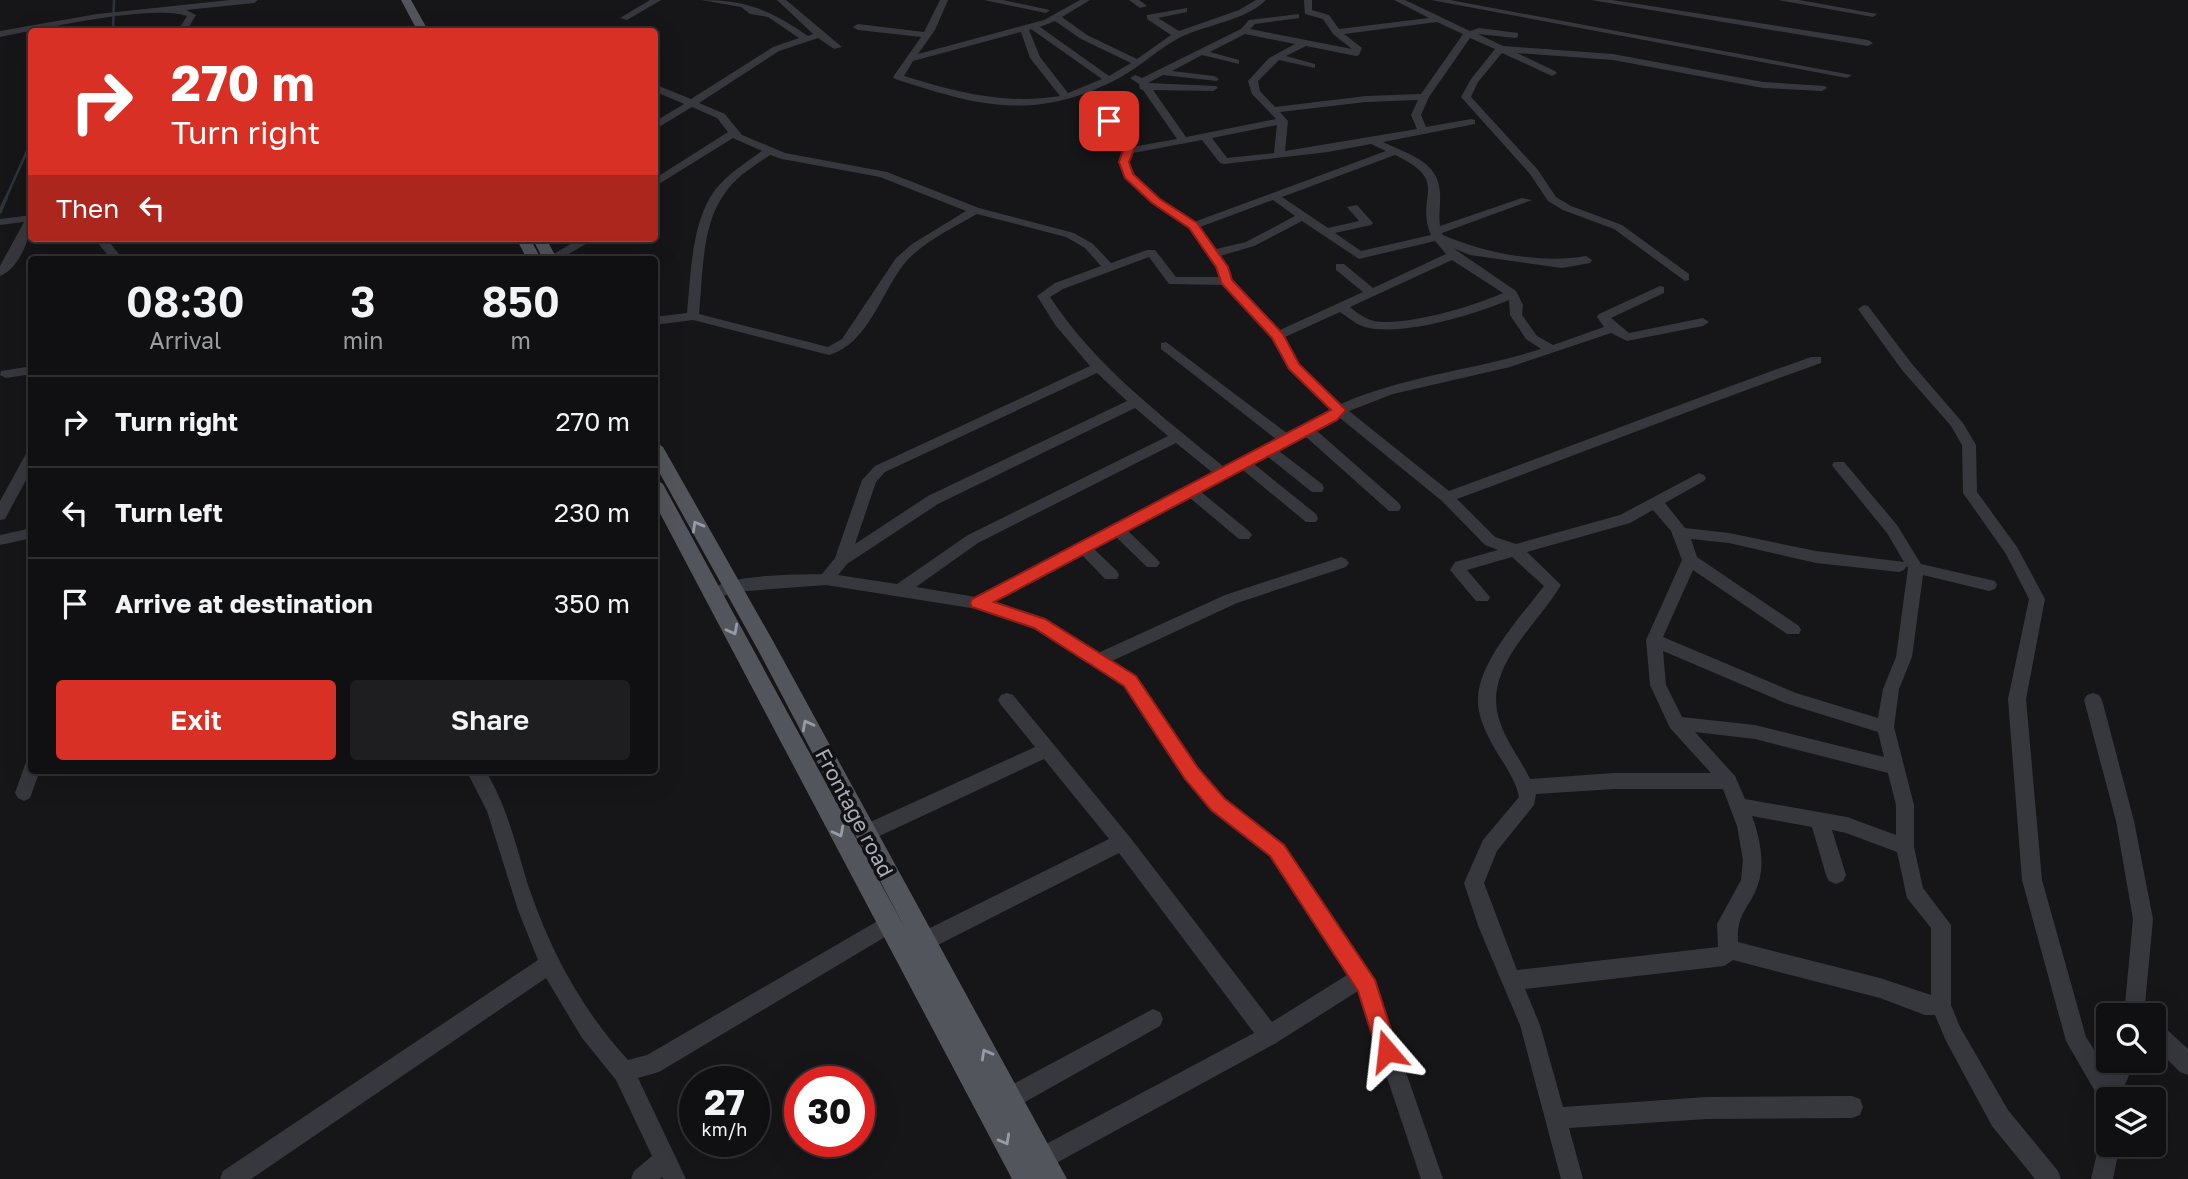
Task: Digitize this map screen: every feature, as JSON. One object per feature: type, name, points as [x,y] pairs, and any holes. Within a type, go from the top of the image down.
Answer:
[{"type":"main road","points":[[395,0],[409,28]]},
{"type":"main road","points":[[406,0],[422,28]]},
{"type":"main road","name":"Frontage road","points":[[658,455],[722,590],[925,942],[1052,1179]]},
{"type":"main road","points":[[658,490],[722,590],[888,925],[1027,1179]]},
{"type":"street","points":[[177,10],[191,0]]},
{"type":"street","points":[[37,28],[110,16],[254,0]]},
{"type":"street","points":[[624,18],[657,0]]},
{"type":"street","points":[[705,0],[744,5],[753,12],[771,15],[805,38]]},
{"type":"street","points":[[781,0],[819,35],[837,47]]},
{"type":"street","points":[[944,0],[926,35],[898,77],[947,92],[1025,106],[1067,98],[1110,80],[1178,35],[1231,18],[1262,0]]},
{"type":"street","points":[[988,0],[1046,10]]},
{"type":"street","points":[[908,60],[1057,18],[1086,0]]},
{"type":"street","points":[[1133,0],[1143,6]]},
{"type":"street","points":[[1308,0],[1308,12],[1326,17],[1336,32],[1357,48],[1356,53]]},
{"type":"street","points":[[1398,0],[1435,20],[1552,73]]},
{"type":"street","points":[[1435,0],[1847,75]]},
{"type":"street","points":[[1595,0],[1868,43]]},
{"type":"street","points":[[1782,0],[1873,14]]},
{"type":"street","points":[[110,16],[113,2]]},
{"type":"street","points":[[177,10],[192,15],[184,28]]},
{"type":"street","points":[[1178,35],[1150,17],[1184,10]]},
{"type":"street","points":[[1143,85],[1163,72],[1244,32],[1252,22],[1296,16]]},
{"type":"street","points":[[1057,18],[1084,37],[1136,62]]},
{"type":"street","points":[[1336,32],[1435,20]]},
{"type":"street","points":[[858,27],[926,35]]},
{"type":"street","points":[[1029,27],[1110,80]]},
{"type":"street","points":[[1029,27],[1035,58],[1067,98]]},
{"type":"street","points":[[0,34],[28,29]]},
{"type":"street","points":[[1422,129],[1416,115],[1424,97],[1468,34],[1479,31],[1515,35]]},
{"type":"street","points":[[1244,32],[1356,53]]},
{"type":"street","points":[[658,125],[776,49],[819,35]]},
{"type":"street","points":[[1283,121],[1255,92],[1252,81],[1279,57],[1304,43]]},
{"type":"street","points":[[1500,49],[1613,57],[1763,85],[1822,89]]},
{"type":"street","points":[[1500,49],[1474,81],[1466,97],[1484,120],[1508,142],[1552,199],[1567,208],[1618,227],[1685,277]]},
{"type":"street","points":[[1204,53],[1236,62]]},
{"type":"street","points":[[1338,63],[1356,53]]},
{"type":"street","points":[[1279,57],[1312,66]]},
{"type":"street","points":[[1143,85],[1213,83],[1163,72]]},
{"type":"street","points":[[1123,73],[1143,85],[1182,139]]},
{"type":"street","points":[[658,89],[721,116],[733,132],[769,150],[832,167],[883,174],[975,210],[1070,235],[1088,246],[1109,268]]},
{"type":"street","points":[[1271,110],[1424,97]]},
{"type":"street","points":[[1109,121],[1129,150]]},
{"type":"street","points":[[1129,150],[1283,121]]},
{"type":"street","points":[[1279,154],[1283,121]]},
{"type":"street","points":[[1203,135],[1224,160],[1372,141],[1422,129],[1471,122]]},
{"type":"street","points":[[658,181],[733,132]]},
{"type":"street","points":[[1372,141],[1391,153],[1414,161],[1430,173],[1435,187],[1431,213],[1436,234],[1453,255],[1512,294],[1517,305],[1516,316],[1532,339],[1551,349]]},
{"type":"street","points":[[693,316],[697,257],[717,196],[737,174],[769,150]]},
{"type":"street","points":[[1129,150],[1124,162],[1128,175],[1156,201],[1193,226],[1227,281],[1278,336],[1293,366],[1339,410],[1447,497],[1490,541],[1513,549],[1553,586],[1508,648],[1487,692],[1490,721],[1507,760],[1527,787],[1528,799],[1490,846],[1474,883],[1489,928],[1514,980],[1530,1025],[1551,1105],[1558,1118],[1572,1179]]},
{"type":"street","points":[[1193,226],[1391,153]]},
{"type":"street","points":[[1274,196],[1359,255],[1436,234],[1526,200]]},
{"type":"street","points":[[1326,232],[1367,223],[1353,207]]},
{"type":"street","points":[[658,320],[693,316],[830,351],[837,349],[847,341],[900,261],[916,246],[975,210]]},
{"type":"street","points":[[1212,254],[1250,244],[1303,216]]},
{"type":"street","points":[[4,222],[28,218]]},
{"type":"street","points":[[0,272],[8,265],[28,224]]},
{"type":"street","points":[[1436,234],[1470,251],[1562,264],[1586,260]]},
{"type":"street","points":[[103,242],[115,256]]},
{"type":"street","points":[[557,256],[583,242]]},
{"type":"street","points":[[1223,474],[1097,368],[1058,323],[1043,296],[1059,286],[1151,252],[1173,281],[1227,281]]},
{"type":"street","points":[[1278,336],[1453,255]]},
{"type":"street","points":[[1340,267],[1372,293]]},
{"type":"street","points":[[1660,290],[1604,315],[1612,328],[1627,337],[1703,322]]},
{"type":"street","points":[[1342,307],[1369,324],[1399,325],[1495,303],[1512,294]]},
{"type":"street","points":[[1864,309],[1907,367],[1955,423],[1969,445],[1970,493],[2012,551],[2037,600],[2017,699],[2032,880],[2077,1041],[2105,1087]]},
{"type":"street","points":[[978,603],[1287,441],[1339,410],[1379,394],[1504,364],[1612,328]]},
{"type":"street","points":[[1166,346],[1287,441]]},
{"type":"street","points":[[1447,497],[1602,440],[1658,416],[1816,360]]},
{"type":"street","points":[[842,559],[869,480],[880,469],[1097,368]]},
{"type":"street","points":[[6,374],[28,371]]},
{"type":"street","points":[[826,579],[842,559],[933,500],[1136,402]]},
{"type":"street","points":[[1307,430],[1394,507]]},
{"type":"street","points":[[901,590],[973,539],[1178,436]]},
{"type":"street","points":[[1269,450],[1317,488]]},
{"type":"street","points":[[0,515],[28,462]]},
{"type":"street","points":[[1244,463],[1311,517]]},
{"type":"street","points":[[1839,465],[1892,529],[1907,567],[1904,657],[1891,689],[1885,727],[1905,805],[1905,847],[1914,892],[1941,925],[1941,1005],[1953,1034],[2000,1118],[2050,1179]]},
{"type":"street","points":[[1482,597],[1458,568],[1513,549],[1625,519],[1699,478]]},
{"type":"street","points":[[1191,491],[1244,535]]},
{"type":"street","points":[[1655,503],[1668,513],[1681,533],[1690,560],[1793,630]]},
{"type":"street","points":[[1117,529],[1152,563]]},
{"type":"street","points":[[1681,533],[1729,538],[1816,557],[1907,567],[1989,585]]},
{"type":"street","points":[[0,540],[28,534]]},
{"type":"street","points":[[1083,547],[1111,575]]},
{"type":"street","points":[[1514,980],[1724,956],[1727,949],[1727,924],[1750,881],[1752,860],[1746,826],[1729,781],[1676,723],[1658,685],[1654,640],[1690,560]]},
{"type":"street","points":[[1100,659],[1231,599],[1340,563]]},
{"type":"street","points":[[722,590],[826,579],[978,603],[1040,624],[1100,659],[1130,681],[1192,773],[1218,804],[1277,850],[1367,987],[1432,1179]]},
{"type":"street","points":[[1654,640],[1791,698],[1885,727]]},
{"type":"street","points":[[1007,699],[1122,842],[1269,1036]]},
{"type":"street","points":[[2093,700],[2125,821],[2143,919],[2137,1003]]},
{"type":"street","points":[[1676,723],[1755,732],[1895,767]]},
{"type":"street","points":[[864,834],[1048,750]]},
{"type":"street","points":[[24,793],[30,774]]},
{"type":"street","points":[[478,774],[490,791],[520,889],[550,964],[579,1017],[603,1050],[624,1072],[670,1169],[642,1179]]},
{"type":"street","points":[[1527,787],[1614,781],[1729,781]]},
{"type":"street","points":[[1738,806],[1847,825],[1905,847]]},
{"type":"street","points":[[1819,819],[1836,875]]},
{"type":"street","points":[[925,942],[1122,842]]},
{"type":"street","points":[[624,1072],[651,1064],[888,925]]},
{"type":"street","points":[[1727,949],[1880,988],[1925,1005],[1941,1005]]},
{"type":"street","points":[[231,1179],[550,964]]},
{"type":"street","points":[[1041,1159],[1269,1036],[1361,978]]},
{"type":"street","points":[[1010,1098],[1153,1019]]},
{"type":"street","points":[[2166,1043],[2188,1064]]},
{"type":"street","points":[[1558,1118],[1707,1108],[1853,1107]]},
{"type":"street","points":[[2102,1179],[2106,1157]]},
{"type":"waterway","points":[[113,28],[114,0]]},
{"type":"waterway","points":[[5,200],[28,149]]},
{"type":"waterway","points":[[0,212],[6,198]]},
{"type":"route","points":[[1109,121],[1129,150],[1124,162],[1128,175],[1156,201],[1193,226],[1222,267],[1227,281],[1278,336],[1293,366],[1339,410],[1332,417],[978,603],[1040,624],[1100,659],[1130,681],[1192,773],[1218,804],[1277,850],[1367,987],[1387,1051]]}]
